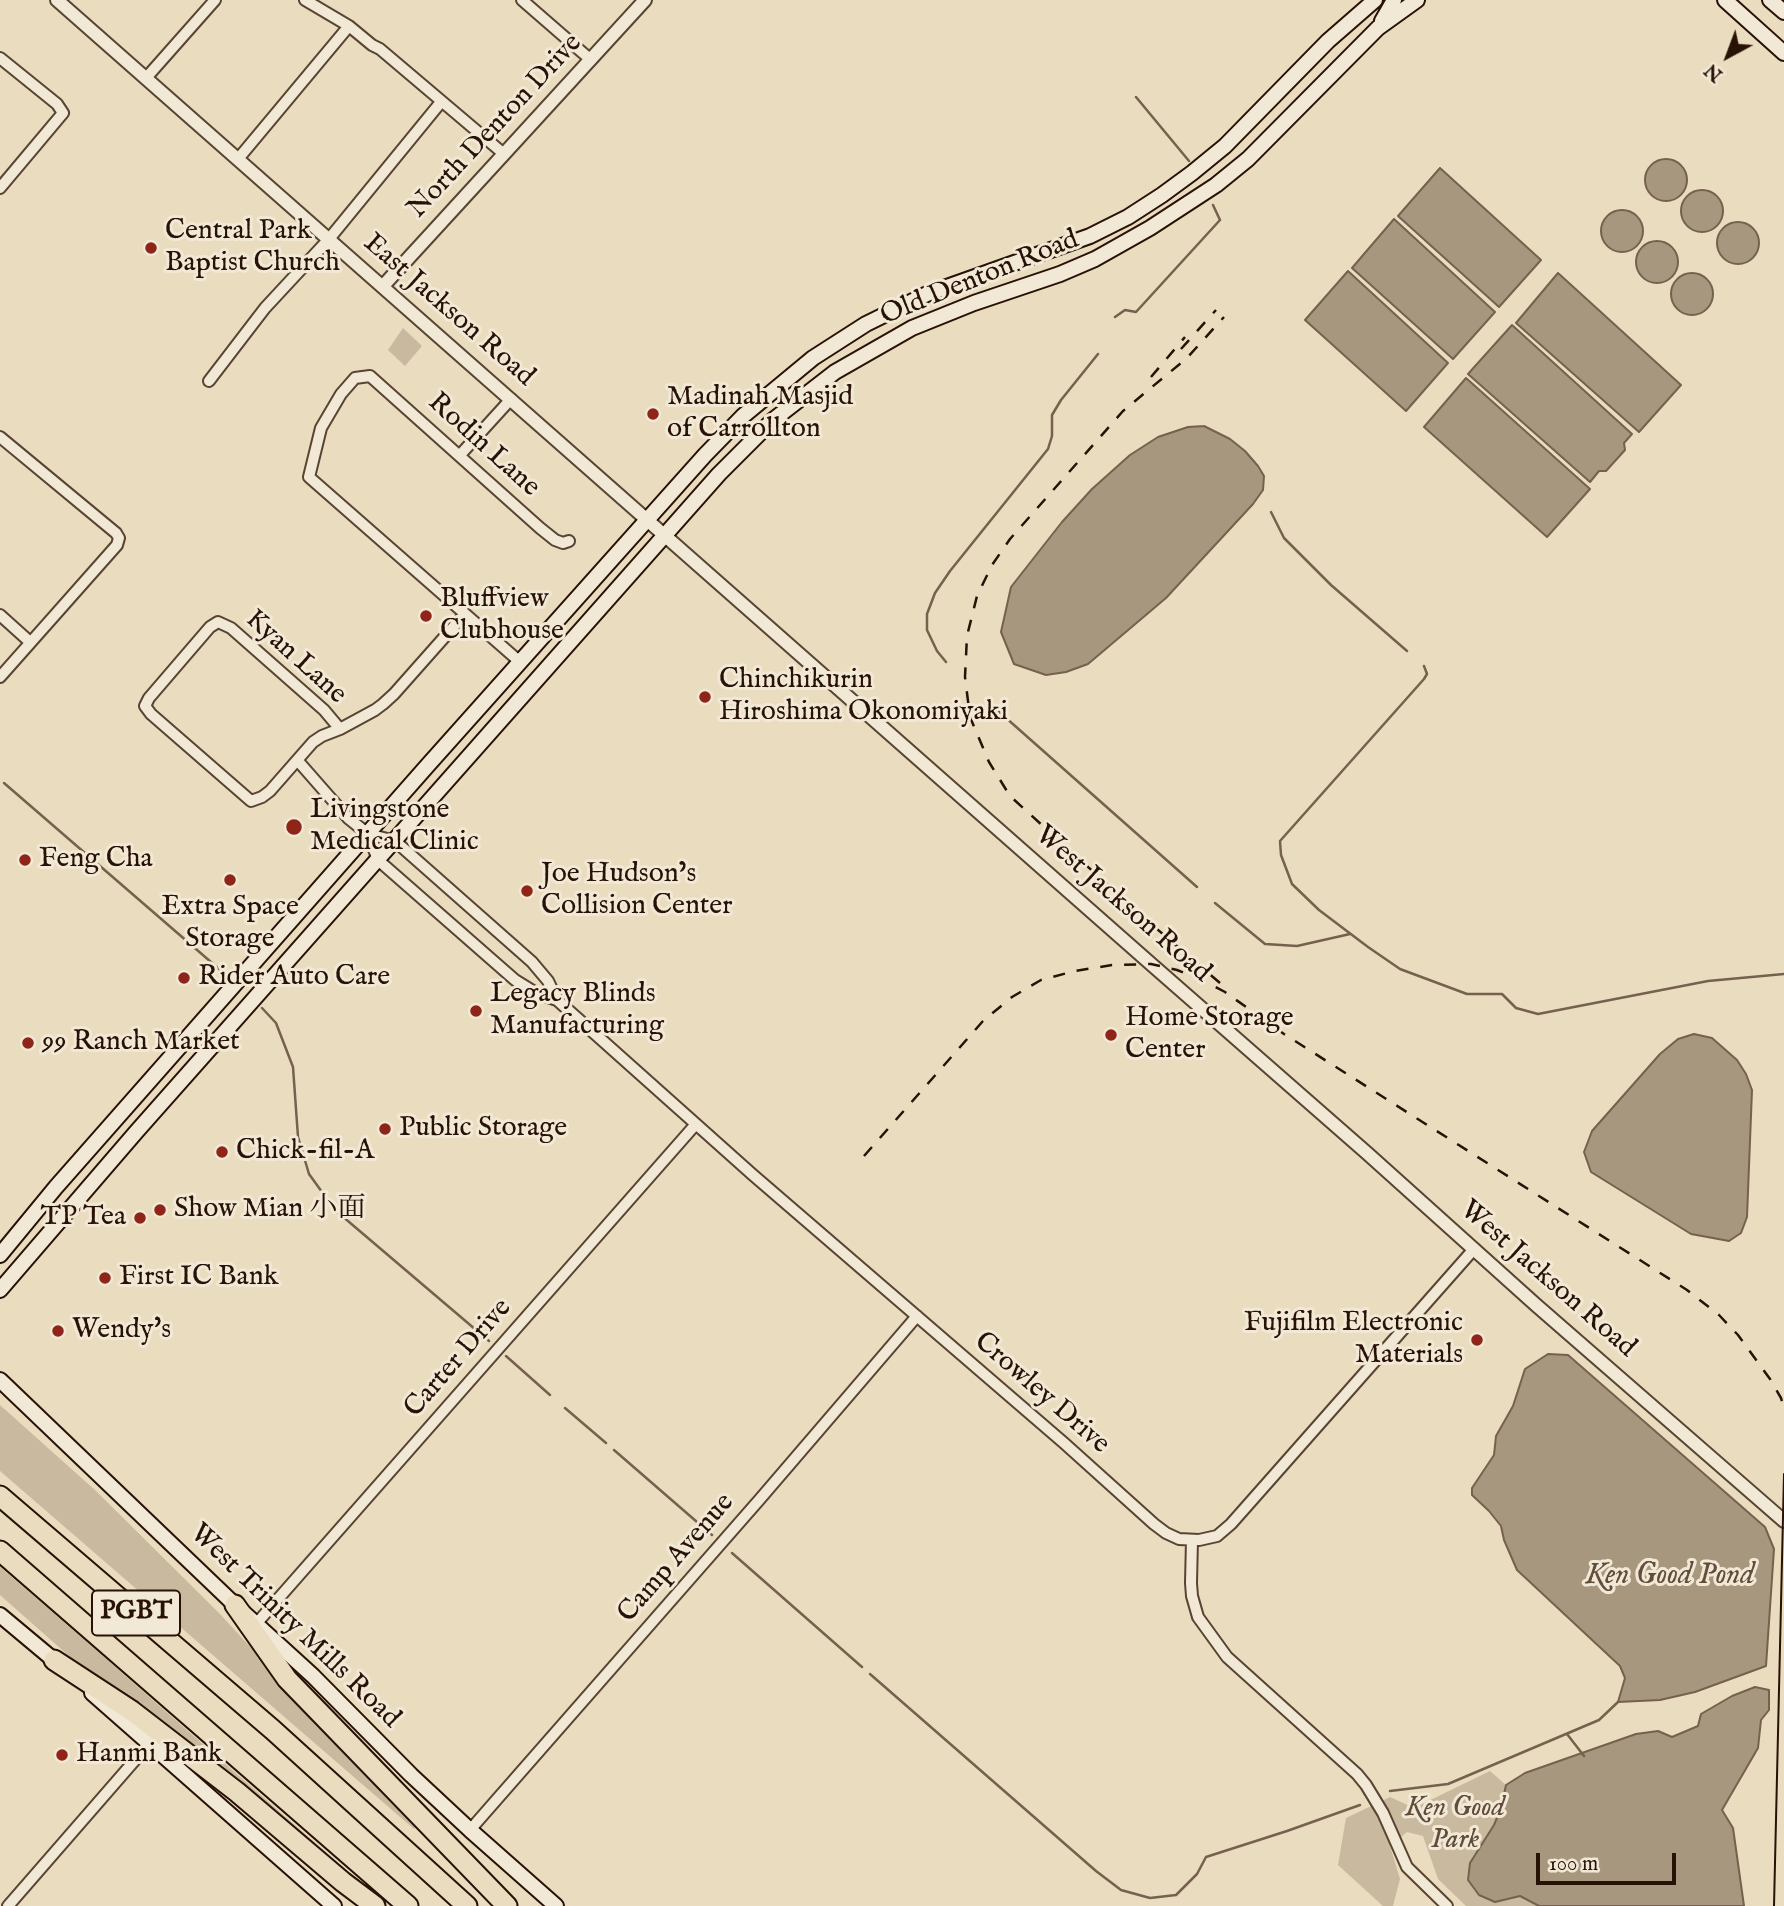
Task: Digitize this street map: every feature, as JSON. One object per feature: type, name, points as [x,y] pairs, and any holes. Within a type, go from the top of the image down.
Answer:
[{"type":"highway","name":"PGBT","points":[[0,1496],[273,1730],[467,1906]]},
{"type":"highway","name":"PGBT","points":[[0,1552],[408,1906]]},
{"type":"highway","points":[[235,1605],[287,1679],[507,1906]]},
{"type":"highway","points":[[54,1660],[132,1711],[237,1792],[375,1906]]},
{"type":"main road","name":"Old Denton Road","points":[[0,1255],[56,1187],[520,662],[705,454],[743,416],[813,358],[866,324],[927,294],[1052,251],[1128,217],[1192,173],[1251,121],[1328,41],[1376,0]]},
{"type":"main road","points":[[1378,28],[1394,0]]},
{"type":"main road","name":"Old Denton Road","points":[[0,1290],[666,535],[738,454],[773,420],[835,372],[912,328],[1095,259],[1150,228],[1216,185],[1248,159],[1378,28],[1417,0]]},
{"type":"main road","points":[[1725,0],[1784,53]]},
{"type":"main road","points":[[1770,0],[1784,12]]},
{"type":"main road","points":[[1052,251],[1060,274]]},
{"type":"main road","points":[[159,1070],[178,1086]]},
{"type":"main road","points":[[56,1187],[75,1203]]},
{"type":"main road","name":"West Trinity Mills Road","points":[[0,1380],[313,1676],[411,1775],[556,1906]]},
{"type":"main road","points":[[0,1615],[334,1906]]},
{"type":"street","name":"East Jackson Road","points":[[57,0],[648,520]]},
{"type":"street","points":[[146,78],[215,0]]},
{"type":"street","points":[[305,0],[349,26],[380,49],[503,154]]},
{"type":"street","points":[[522,0],[591,60]]},
{"type":"street","name":"North Denton Drive","points":[[383,286],[645,0]]},
{"type":"street","points":[[238,159],[349,26]]},
{"type":"street","points":[[0,58],[57,104],[63,113],[0,188]]},
{"type":"street","points":[[209,381],[265,308],[329,239],[442,102]]},
{"type":"street","name":"Rodin Lane","points":[[464,615],[309,477],[321,428],[341,394],[355,378],[370,376],[555,540],[569,541]]},
{"type":"street","points":[[460,455],[511,399]]},
{"type":"street","points":[[0,437],[119,538],[117,545],[0,677]]},
{"type":"street","name":"West Jackson Road","points":[[648,520],[1784,1521]]},
{"type":"street","points":[[0,615],[30,642]]},
{"type":"street","points":[[368,834],[348,818],[298,761],[313,742],[375,710],[394,694],[464,615],[520,662]]},
{"type":"street","name":"Kyan Lane","points":[[298,761],[271,791],[251,801],[145,706],[156,689],[210,627],[218,622],[231,628],[324,710],[340,729]]},
{"type":"street","name":"Crowley Drive","points":[[368,834],[395,841],[532,962],[548,981],[557,1000],[1154,1524],[1166,1534],[1178,1539],[1192,1540]]},
{"type":"street","name":"Crowley Drive","points":[[368,834],[378,860],[515,980],[536,993],[557,1000]]},
{"type":"street","name":"Carter Drive","points":[[256,1624],[696,1124]]},
{"type":"street","points":[[1447,1906],[1407,1867],[1383,1813],[1357,1774],[1227,1657],[1198,1616],[1192,1596],[1192,1540],[1217,1536],[1231,1524],[1474,1250]]},
{"type":"street","name":"Camp Avenue","points":[[470,1830],[917,1316]]},
{"type":"street","points":[[8,1906],[149,1744]]},
{"type":"green space","points":[[403,328],[422,346],[405,366],[388,350]]},
{"type":"green space","points":[[0,1405],[96,1491],[219,1613],[418,1825],[414,1829],[0,1471]]},
{"type":"green space","points":[[0,1567],[371,1892],[77,1663],[0,1595]]},
{"type":"green space","name":"Ken Good Park","points":[[1490,1771],[1506,1785],[1501,1808],[1494,1825],[1470,1863],[1494,1902],[1521,1896],[1539,1906],[1466,1906],[1438,1879],[1423,1836],[1407,1832],[1390,1846],[1400,1879],[1393,1906],[1383,1906],[1338,1865],[1346,1818],[1390,1797],[1414,1808]]},
{"type":"water","points":[[1666,159],[1681,165],[1687,180],[1681,195],[1666,201],[1651,195],[1645,180],[1651,165]]},
{"type":"water","points":[[1440,168],[1541,260],[1499,307],[1398,216]]},
{"type":"water","points":[[1702,190],[1717,196],[1723,211],[1717,226],[1702,232],[1687,226],[1681,211],[1687,196]]},
{"type":"water","points":[[1622,210],[1637,216],[1643,231],[1637,246],[1622,252],[1607,246],[1601,231],[1607,216]]},
{"type":"water","points":[[1394,219],[1495,312],[1453,359],[1352,268]]},
{"type":"water","points":[[1738,222],[1753,228],[1759,243],[1753,258],[1738,264],[1723,258],[1717,243],[1723,228]]},
{"type":"water","points":[[1657,241],[1672,247],[1678,262],[1672,277],[1657,283],[1642,277],[1636,262],[1642,247]]},
{"type":"water","points":[[1348,271],[1448,363],[1406,411],[1305,320]]},
{"type":"water","points":[[1558,273],[1681,385],[1639,432],[1516,323]]},
{"type":"water","points":[[1692,273],[1707,279],[1713,294],[1707,309],[1692,315],[1677,309],[1671,294],[1677,279]]},
{"type":"water","points":[[1512,325],[1632,434],[1624,443],[1625,450],[1606,471],[1599,471],[1590,482],[1468,374]]},
{"type":"water","points":[[1466,378],[1590,489],[1547,537],[1424,427]]},
{"type":"water","points":[[1204,426],[1230,439],[1258,466],[1264,476],[1263,490],[1253,504],[1166,598],[1088,664],[1066,672],[1046,675],[1014,664],[1001,632],[1011,587],[1062,522],[1092,489],[1130,455],[1158,437],[1188,427]]},
{"type":"water","points":[[1694,1034],[1712,1038],[1737,1060],[1752,1090],[1747,1217],[1741,1233],[1729,1241],[1691,1234],[1591,1172],[1584,1152],[1592,1131],[1660,1054],[1678,1039]]},
{"type":"water","name":"Ken Good Pond","points":[[1548,1354],[1568,1355],[1765,1527],[1774,1549],[1766,1666],[1695,1692],[1660,1700],[1618,1702],[1625,1678],[1620,1666],[1517,1570],[1501,1526],[1472,1495],[1472,1488],[1494,1455],[1496,1436],[1513,1406],[1525,1369]]},
{"type":"water","points":[[1755,1687],[1769,1690],[1769,1710],[1761,1720],[1758,1748],[1722,1810],[1733,1828],[1744,1906],[1539,1906],[1520,1896],[1495,1902],[1479,1895],[1468,1880],[1470,1863],[1494,1825],[1506,1785],[1525,1773],[1636,1734],[1658,1731],[1672,1737],[1698,1726],[1701,1714],[1732,1696]]},
{"type":"waterway","points":[[1136,97],[1189,161]]},
{"type":"waterway","points":[[1115,317],[1125,310],[1136,312],[1220,220],[1213,205]]},
{"type":"waterway","points":[[946,662],[937,651],[927,630],[927,614],[935,593],[1048,449],[1052,436],[1052,415],[1098,354]]},
{"type":"waterway","points":[[1271,512],[1284,538],[1331,585],[1407,651]]},
{"type":"waterway","points":[[1424,666],[1427,674],[1424,679],[1280,841],[1281,855],[1292,884],[1319,910],[1400,969],[1467,994],[1502,994],[1516,1008],[1538,1014],[1708,981],[1784,974]]},
{"type":"waterway","points":[[988,702],[1197,887]]},
{"type":"waterway","points":[[4,783],[226,975]]},
{"type":"waterway","points":[[1215,903],[1265,944],[1297,946],[1350,934]]},
{"type":"waterway","points":[[262,1008],[276,1023],[293,1067],[298,1137],[309,1174],[335,1210],[489,1341]]},
{"type":"waterway","points":[[506,1356],[550,1395]]},
{"type":"waterway","points":[[565,1408],[606,1443]]},
{"type":"waterway","points":[[614,1450],[712,1535]]},
{"type":"waterway","points":[[732,1553],[862,1667]]},
{"type":"waterway","points":[[870,1674],[1096,1871],[1121,1890],[1150,1898],[1176,1895],[1197,1874],[1206,1857],[1360,1805]]},
{"type":"waterway","points":[[1390,1791],[1448,1784],[1599,1720],[1618,1702]]},
{"type":"waterway","points":[[1567,1734],[1584,1756]]},
{"type":"tram line","points":[[1774,1906],[1784,1474]]},
{"type":"railway","points":[[1181,349],[1216,310]]},
{"type":"railway","points":[[1220,983],[1010,796],[989,762],[970,717],[965,677],[967,636],[977,596],[992,565],[1010,539],[1123,411],[1187,358],[1224,317]]},
{"type":"railway","points":[[1151,377],[1185,337]]},
{"type":"railway","points":[[864,1156],[983,1021],[1012,997],[1041,980],[1075,971],[1112,965],[1151,964],[1177,970],[1225,992],[1284,1034],[1687,1290],[1719,1315],[1738,1335],[1770,1379],[1784,1408]]},
{"type":"place","name":"Central Park Baptist Church","points":[[151,248]]},
{"type":"place","name":"Madinah Masjid of Carrollton","points":[[653,414]]},
{"type":"place","name":"Bluffview Clubhouse","points":[[426,616]]},
{"type":"place","name":"Chinchikurin Hiroshima Okonomiyaki","points":[[705,697]]},
{"type":"place","name":"Livingstone Medical Clinic","points":[[294,827]]},
{"type":"place","name":"Feng Cha","points":[[25,860]]},
{"type":"place","name":"Extra Space Storage","points":[[230,880]]},
{"type":"place","name":"Joe Hudson’s Collision Center","points":[[527,891]]},
{"type":"place","name":"Rider Auto Care","points":[[184,978]]},
{"type":"place","name":"Legacy Blinds Manufacturing","points":[[476,1011]]},
{"type":"place","name":"Home Storage Center","points":[[1111,1035]]},
{"type":"place","name":"99 Ranch Market","points":[[28,1043]]},
{"type":"place","name":"Public Storage","points":[[385,1129]]},
{"type":"place","name":"Chick-fil-A","points":[[222,1152]]},
{"type":"place","name":"Show Mian 小面","points":[[160,1210]]},
{"type":"place","name":"TP Tea","points":[[140,1218]]},
{"type":"place","name":"First IC Bank","points":[[105,1278]]},
{"type":"place","name":"Wendy's","points":[[58,1331]]},
{"type":"place","name":"Fujifilm Electronic Materials","points":[[1477,1340]]},
{"type":"place","name":"Hanmi Bank","points":[[62,1755]]}]
